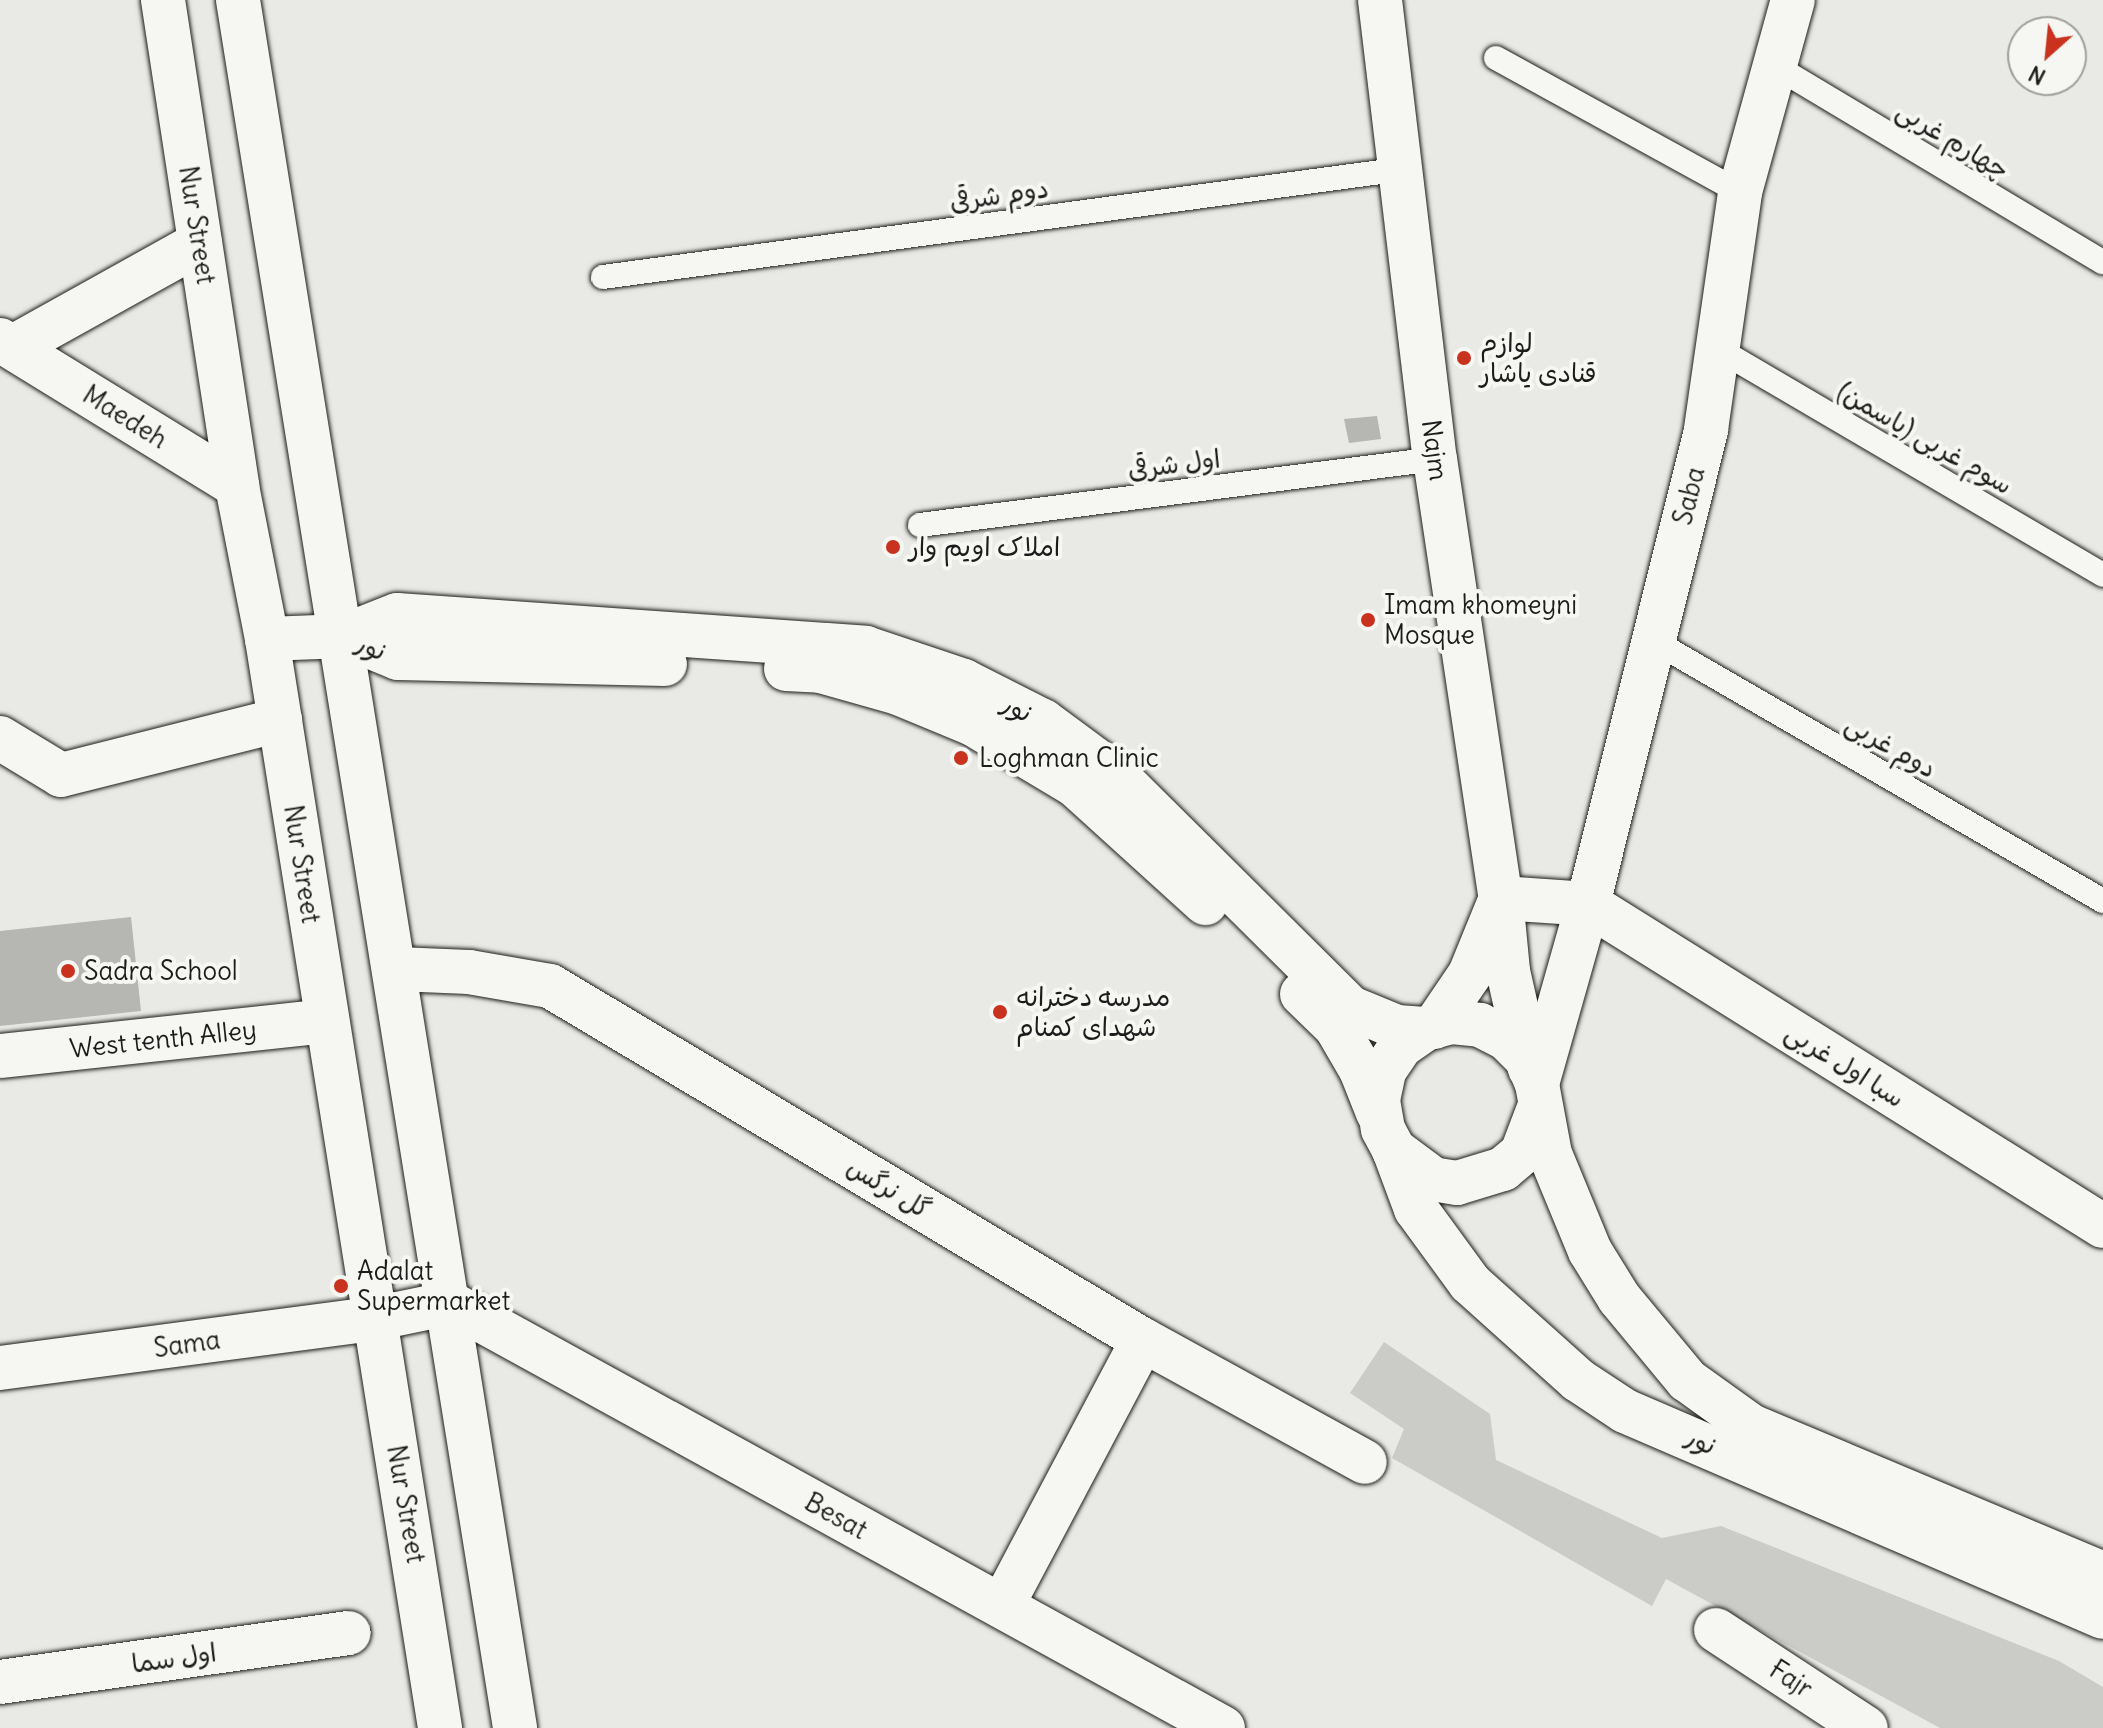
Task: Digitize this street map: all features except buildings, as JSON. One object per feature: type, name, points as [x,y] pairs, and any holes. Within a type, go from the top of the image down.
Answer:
[{"type":"main road","name":"Nur Street","points":[[163,0],[237,486],[267,639],[440,1728]]},
{"type":"main road","points":[[238,0],[344,636],[515,1728]]},
{"type":"main road","name":"Najm","points":[[1380,0],[1403,169],[1435,459],[1501,898],[1508,971],[1535,1087]]},
{"type":"main road","name":"Saba","points":[[1535,1087],[1588,904],[1706,429],[1740,192],[1793,0]]},
{"type":"main road","name":"Maedeh","points":[[7,344],[200,243]]},
{"type":"main road","name":"Maedeh","points":[[7,344],[237,486]]},
{"type":"main road","name":"نور","points":[[344,636],[397,615],[851,647],[964,681],[1043,721],[1116,775],[1351,1008],[1397,1027],[1429,1028]]},
{"type":"main road","points":[[267,639],[344,636]]},
{"type":"main road","name":"نور","points":[[344,636],[398,658],[821,671],[898,693],[973,724],[1075,785],[1336,1027],[1361,1070],[1416,1209],[1470,1283],[1524,1335],[1613,1403],[2103,1617]]},
{"type":"main road","points":[[0,738],[61,775],[280,720]]},
{"type":"main road","points":[[1429,1028],[1470,974],[1501,898],[1588,904]]},
{"type":"main road","name":"سبا اول غربی","points":[[1588,904],[2103,1226]]},
{"type":"main road","name":"گل نرگس","points":[[397,969],[469,972],[550,986],[1143,1340],[1365,1462]]},
{"type":"main road","name":"West tenth Alley","points":[[0,1056],[327,1021]]},
{"type":"main road","points":[[1452,1022],[1480,1025],[1506,1038],[1535,1087],[1522,1153],[1482,1179],[1433,1179],[1388,1140],[1378,1100],[1384,1071],[1401,1046],[1429,1028],[1452,1022]]},
{"type":"main road","name":"نور","points":[[1535,1087],[1550,1154],[1590,1251],[1619,1298],[1687,1380],[1751,1426],[2103,1574]]},
{"type":"main road","name":"Sama","points":[[0,1368],[373,1319],[450,1303]]},
{"type":"main road","name":"Besat","points":[[450,1303],[1223,1728]]},
{"type":"main road","points":[[1002,1606],[1143,1340]]},
{"type":"main road","name":"Fajr","points":[[1716,1630],[1866,1728]]},
{"type":"main road","name":"اول سما","points":[[0,1682],[349,1633]]},
{"type":"lane","points":[[1496,58],[1740,192]]},
{"type":"lane","name":"چهارم غربی","points":[[1775,66],[2103,262]]},
{"type":"lane","name":"دوم شرقی","points":[[603,277],[1403,169]]},
{"type":"lane","name":"سوم غربی (یاسمن)","points":[[1718,349],[2103,575]]},
{"type":"lane","name":"اول شرقی","points":[[920,525],[1435,459]]},
{"type":"lane","name":"دوم غربی","points":[[1652,640],[2103,901]]},
{"type":"shaded area","points":[[1384,1342],[1490,1414],[1496,1460],[1662,1538],[1721,1526],[2059,1661],[2103,1687],[2103,1728],[1940,1728],[1666,1579],[1652,1606],[1392,1458],[1404,1429],[1350,1393]]},
{"type":"place","name":"لوازم قنادی یاشار","points":[[1464,358]]},
{"type":"place","name":"املاک اویم وار","points":[[893,547]]},
{"type":"place","name":"Imam khomeyni Mosque","points":[[1368,620]]},
{"type":"place","name":"Loghman Clinic","points":[[961,758]]},
{"type":"place","name":"Sadra School","points":[[68,971]]},
{"type":"place","name":"مدرسه دخترانه شهدای کمنام","points":[[1000,1012]]},
{"type":"place","name":"Adalat Supermarket","points":[[341,1286]]}]
